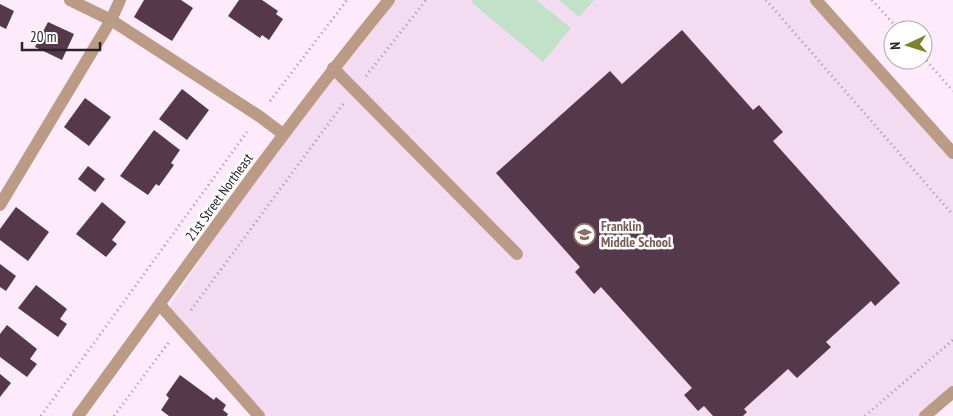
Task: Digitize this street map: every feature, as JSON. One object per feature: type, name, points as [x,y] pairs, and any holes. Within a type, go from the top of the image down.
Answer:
[{"type":"street","points":[[70,0],[111,20],[259,116],[283,134]]},
{"type":"street","points":[[0,205],[111,20],[120,0]]},
{"type":"street","name":"21st Street Northeast","points":[[78,416],[283,134],[333,68],[389,0]]},
{"type":"street","points":[[816,0],[953,153]]},
{"type":"street","points":[[333,68],[517,254]]},
{"type":"street","points":[[160,305],[259,416]]},
{"type":"street","points":[[925,416],[953,392]]},
{"type":"path","points":[[41,416],[259,116],[347,0]]},
{"type":"path","points":[[114,416],[355,90],[426,0]]},
{"type":"path","points":[[766,0],[953,215]]},
{"type":"path","points":[[872,0],[890,20]]},
{"type":"path","points":[[933,68],[953,91]]},
{"type":"path","points":[[866,416],[953,340]]},
{"type":"shaded area","name":"Franklin Middle School","points":[[392,0],[816,0],[953,153],[953,392],[925,416],[256,416],[164,314],[283,134]]},
{"type":"green space","points":[[473,0],[536,0],[571,28],[543,62],[471,2]]},
{"type":"green space","points":[[559,0],[594,0],[579,17]]},
{"type":"building","points":[[144,0],[181,0],[193,8],[172,41],[134,17]]},
{"type":"building","points":[[239,0],[262,0],[278,11],[276,14],[283,19],[269,40],[262,35],[260,38],[228,16]]},
{"type":"building","points":[[0,4],[14,11],[6,29],[0,26]]},
{"type":"building","points":[[48,22],[74,34],[62,60],[35,47]]},
{"type":"building","points":[[682,30],[753,110],[759,105],[783,132],[773,141],[900,283],[875,306],[871,301],[826,342],[831,347],[797,378],[788,369],[744,409],[747,412],[743,416],[713,416],[704,406],[698,411],[684,395],[692,388],[601,287],[594,294],[575,272],[580,267],[496,173],[610,71],[622,84]]},
{"type":"building","points":[[182,89],[209,110],[187,140],[159,119]]},
{"type":"building","points":[[85,98],[111,117],[89,146],[64,127]]},
{"type":"building","points":[[154,130],[180,150],[171,163],[174,165],[159,186],[156,184],[148,195],[120,176]]},
{"type":"building","points":[[88,166],[105,179],[95,192],[78,179]]},
{"type":"building","points":[[102,202],[126,222],[112,240],[117,244],[106,257],[76,234]]},
{"type":"building","points":[[16,207],[49,232],[28,261],[0,240],[0,229]]},
{"type":"building","points":[[0,264],[16,276],[6,291],[0,287]]},
{"type":"building","points":[[36,285],[67,309],[60,319],[67,324],[58,337],[18,308]]},
{"type":"building","points":[[7,325],[37,349],[30,359],[37,364],[27,377],[0,357],[0,334]]},
{"type":"building","points":[[0,374],[11,383],[0,397]]},
{"type":"building","points":[[180,375],[214,400],[216,397],[226,405],[223,410],[228,414],[227,416],[169,416],[161,410],[169,398],[166,395]]},
{"type":"place","name":"Franklin Middle School","points":[[585,234]]}]
